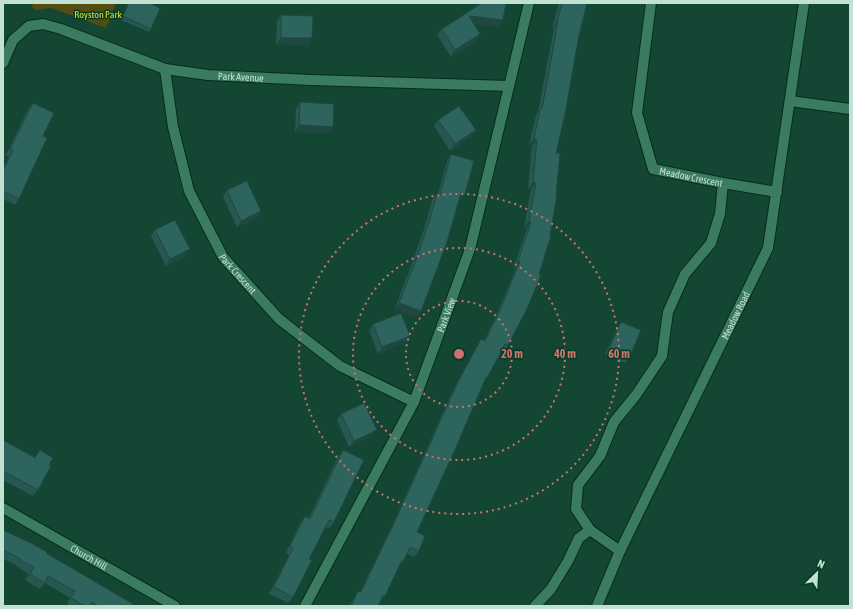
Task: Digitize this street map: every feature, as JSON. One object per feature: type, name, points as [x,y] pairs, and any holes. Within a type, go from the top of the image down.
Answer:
[{"type":"street","name":"Park View","points":[[305,606],[414,402],[470,249],[529,3]]},
{"type":"street","name":"Meadow Crescent","points":[[651,3],[637,113],[653,169],[777,192]]},
{"type":"street","name":"Meadow Road","points":[[597,606],[620,551],[768,248],[804,3]]},
{"type":"street","name":"Park Avenue","points":[[3,63],[13,40],[29,26],[43,24],[61,29],[165,69],[208,75],[509,86]]},
{"type":"street","name":"Park Crescent","points":[[165,69],[173,127],[190,191],[223,257],[279,319],[340,366],[414,402]]},
{"type":"street","points":[[790,101],[850,109]]},
{"type":"street","points":[[620,551],[590,530],[576,509],[578,485],[600,456],[614,422],[636,395],[662,356],[668,312],[684,274],[711,243],[720,214],[723,183]]},
{"type":"street","name":"Church Hill","points":[[3,508],[175,606]]},
{"type":"street","points":[[535,606],[551,589],[568,561],[579,538],[590,530]]},
{"type":"green space","name":"Royston Park","points":[[33,3],[116,3],[106,28],[51,8],[36,10],[32,7]]},
{"type":"building","points":[[129,3],[149,3],[160,8],[151,29],[123,16]]},
{"type":"building","points":[[482,3],[506,3],[503,20],[469,16],[480,34],[455,50],[442,29]]},
{"type":"building","points":[[562,3],[587,3],[579,35],[565,114],[556,153],[560,153],[557,195],[551,236],[539,274],[541,275],[527,309],[508,345],[505,344],[487,378],[486,377],[454,452],[417,532],[425,536],[419,551],[410,547],[404,560],[402,560],[385,596],[383,595],[378,606],[351,606],[358,591],[361,592],[395,521],[458,382],[481,339],[485,341],[501,308],[520,261],[518,261],[531,222],[529,221],[536,183],[533,182],[537,140],[534,139],[540,109],[542,109],[557,22]]},
{"type":"building","points":[[281,15],[313,16],[312,38],[281,38]]},
{"type":"building","points":[[300,102],[334,104],[333,127],[299,125]]},
{"type":"building","points":[[33,103],[54,113],[43,136],[47,138],[19,199],[3,191],[3,171],[13,150],[10,149]]},
{"type":"building","points":[[459,106],[476,130],[455,144],[438,120]]},
{"type":"building","points":[[451,154],[474,161],[465,194],[461,193],[446,245],[421,311],[399,303],[412,272],[437,194],[440,195]]},
{"type":"building","points":[[247,181],[261,211],[241,221],[227,190]]},
{"type":"building","points":[[175,220],[190,249],[170,259],[155,230]]},
{"type":"building","points":[[401,313],[410,336],[382,347],[373,324]]},
{"type":"building","points":[[621,322],[641,330],[629,358],[609,349]]},
{"type":"building","points":[[364,403],[377,430],[354,441],[341,414]]},
{"type":"building","points":[[3,440],[35,458],[40,450],[53,458],[49,465],[51,466],[38,490],[3,471]]},
{"type":"building","points":[[343,450],[364,460],[334,522],[329,520],[309,559],[312,560],[293,597],[274,587],[293,548],[290,546],[305,516],[310,519]]},
{"type":"building","points":[[3,530],[47,552],[46,553],[133,604],[132,606],[98,606],[92,602],[90,606],[85,606],[71,598],[75,591],[48,576],[45,583],[30,574],[34,567],[3,550]]}]
